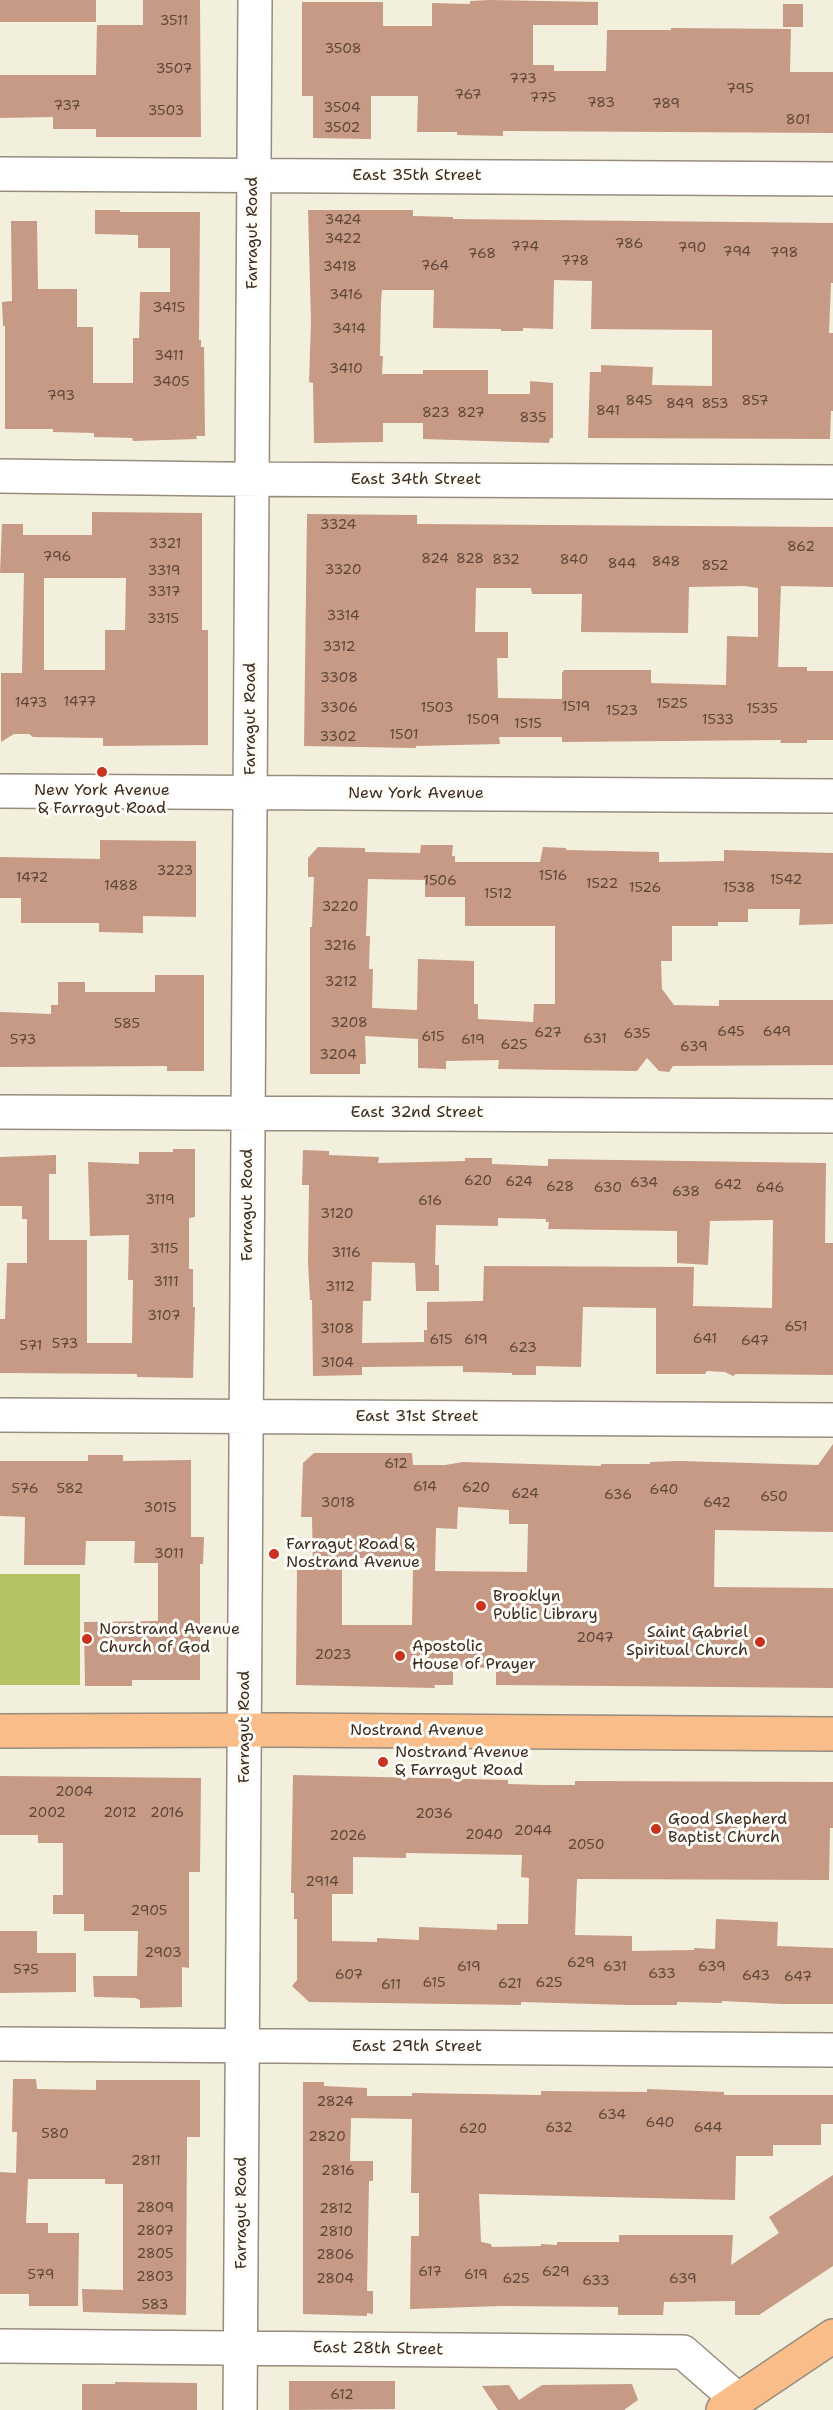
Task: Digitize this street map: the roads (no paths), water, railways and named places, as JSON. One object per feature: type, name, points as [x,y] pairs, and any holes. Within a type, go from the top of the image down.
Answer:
[{"type":"main road","name":"Nostrand Avenue","points":[[0,1731],[246,1730],[833,1734]]},
{"type":"main road","points":[[730,2405],[833,2336]]},
{"type":"street","name":"Farragut Road","points":[[240,2410],[255,0]]},
{"type":"street","name":"East 35th Street","points":[[0,174],[833,179]]},
{"type":"street","name":"East 34th Street","points":[[0,476],[833,482]]},
{"type":"street","name":"New York Avenue","points":[[0,791],[833,796]]},
{"type":"street","name":"East 32nd Street","points":[[0,1112],[833,1116]]},
{"type":"street","name":"East 31st Street","points":[[0,1415],[833,1420]]},
{"type":"street","name":"East 29th Street","points":[[0,2044],[833,2050]]},
{"type":"street","name":"East 28th Street","points":[[0,2346],[683,2352],[730,2405]]},
{"type":"place","name":"New York Avenue & Farragut Road","points":[[102,772]]},
{"type":"place","name":"Farragut Road & Nostrand Avenue","points":[[274,1554]]},
{"type":"place","name":"Brooklyn Public Library","points":[[481,1606]]},
{"type":"place","name":"Norstrand Avenue Church of God","points":[[87,1639]]},
{"type":"place","name":"Saint Gabriel Spiritual Church","points":[[760,1642]]},
{"type":"place","name":"Apostolic House of Prayer","points":[[400,1656]]},
{"type":"place","name":"Nostrand Avenue & Farragut Road","points":[[383,1762]]},
{"type":"place","name":"Good Shepherd Baptist Church","points":[[656,1829]]}]
